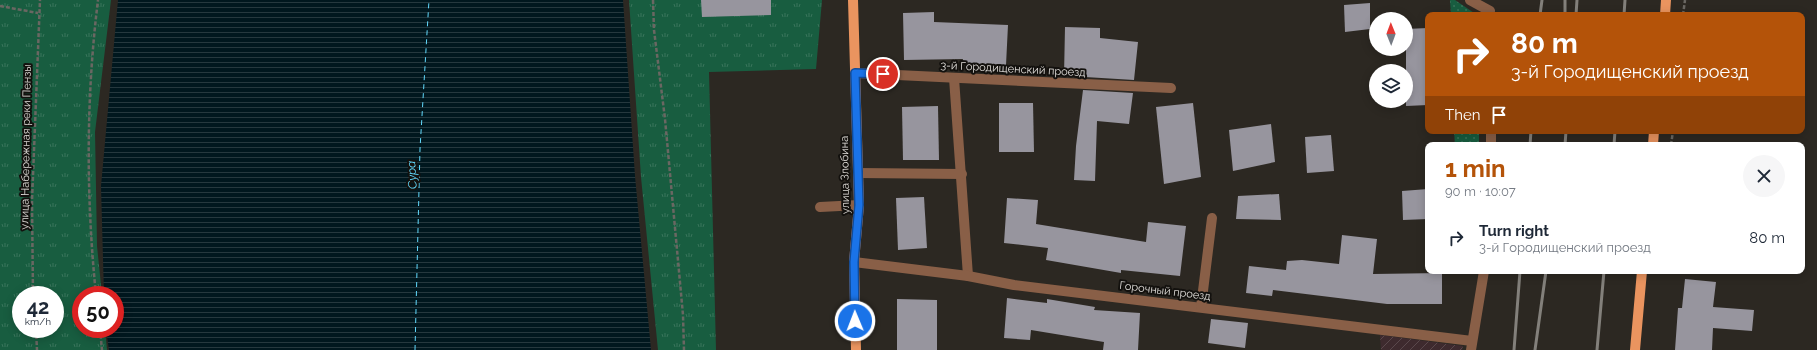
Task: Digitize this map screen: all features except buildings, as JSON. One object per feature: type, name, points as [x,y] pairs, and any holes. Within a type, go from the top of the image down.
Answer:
[{"type":"main road","name":"улица Злобина","points":[[853,0],[859,205],[854,262],[856,350]]},
{"type":"main road","points":[[1665,12],[1666,0]]},
{"type":"main road","points":[[1635,350],[1642,274]]},
{"type":"street","points":[[1470,0],[1488,12]]},
{"type":"street","points":[[1490,12],[1493,0]]},
{"type":"street","name":"3-й Городищенский проезд","points":[[855,73],[1171,88]]},
{"type":"street","points":[[954,78],[962,174],[968,276]]},
{"type":"street","points":[[858,173],[962,174]]},
{"type":"street","points":[[820,207],[859,205]]},
{"type":"street","points":[[1201,307],[1212,218]]},
{"type":"street","name":"Горочный проезд","points":[[854,262],[968,276],[1014,285],[1201,307],[1472,346]]},
{"type":"street","points":[[1472,346],[1484,274]]},
{"type":"path","name":"улица Набережная реки Пензы","points":[[33,286],[32,201],[38,13],[40,0]]},
{"type":"path","points":[[95,286],[91,246],[89,133],[98,0]]},
{"type":"path","points":[[653,0],[654,30],[665,119],[683,315],[684,350]]},
{"type":"path","points":[[1684,12],[1685,0]]},
{"type":"path","points":[[0,6],[38,13]]},
{"type":"path","points":[[36,338],[37,350]]},
{"type":"path","points":[[101,338],[102,350]]},
{"type":"shaded area","points":[[1380,335],[1463,346],[1462,350],[1381,350]]},
{"type":"green space","points":[[0,0],[111,0],[95,132],[97,246],[101,286],[72,286],[72,338],[106,338],[107,350],[0,350]]},
{"type":"green space","points":[[629,0],[822,0],[816,69],[709,72],[716,350],[658,350],[641,177]]},
{"type":"green space","points":[[1450,0],[1455,0],[1473,12],[1451,12]]},
{"type":"green space","points":[[1454,134],[1479,134],[1479,142],[1455,142]]},
{"type":"water","name":"Сура","points":[[118,0],[623,0],[635,176],[651,350],[109,350],[107,338],[124,338],[124,286],[104,286],[101,186]]},
{"type":"ferry route","points":[[415,350],[420,149],[429,0]]},
{"type":"railway","points":[[1540,12],[1542,0]]},
{"type":"railway","points":[[1565,0],[1565,12]]},
{"type":"railway","points":[[1576,12],[1577,0]]},
{"type":"railway","points":[[1624,12],[1625,0]]},
{"type":"railway","points":[[1530,142],[1531,134]]},
{"type":"railway","points":[[1565,142],[1566,134]]},
{"type":"railway","points":[[1614,142],[1615,134]]},
{"type":"railway","points":[[1514,350],[1520,274]]},
{"type":"railway","points":[[1535,350],[1546,274]]},
{"type":"railway","points":[[1597,350],[1604,274]]},
{"type":"route","points":[[855,321],[854,262],[859,205],[855,73],[883,74]]}]
